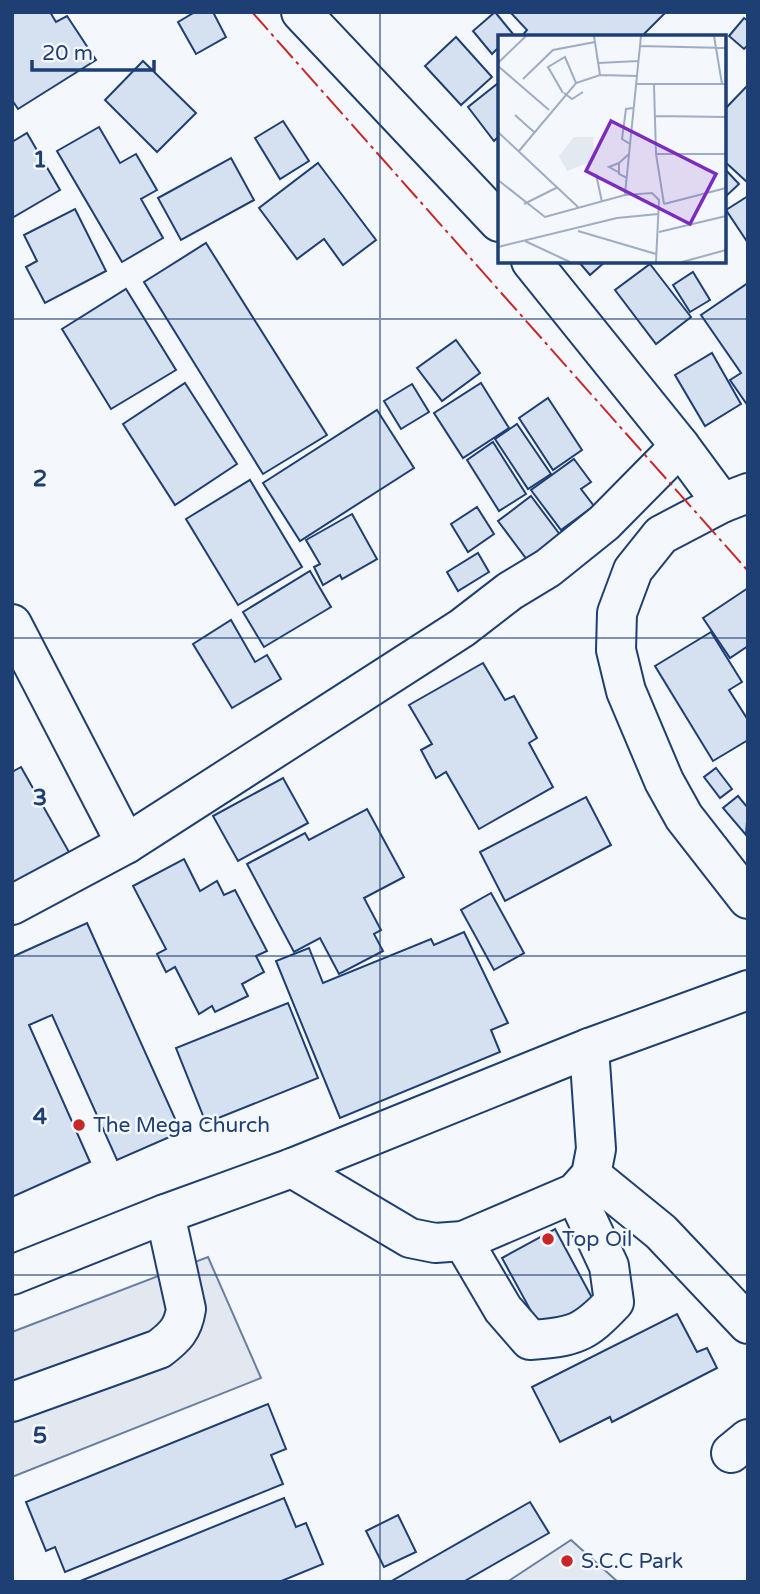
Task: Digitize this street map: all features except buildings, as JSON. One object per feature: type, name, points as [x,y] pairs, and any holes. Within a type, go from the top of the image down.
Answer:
[{"type":"street","points":[[301,12],[498,221]]},
{"type":"street","points":[[532,262],[681,446],[735,498],[660,535],[633,570],[617,613],[616,650],[626,691],[664,782],[684,817],[748,899]]},
{"type":"street","points":[[12,905],[126,844],[461,628],[548,568],[604,523],[681,446]]},
{"type":"street","points":[[12,624],[126,844]]},
{"type":"street","points":[[12,1275],[164,1214],[292,1168],[589,1048],[748,990]]},
{"type":"street","points":[[463,1241],[503,1309],[530,1340],[566,1338],[595,1322],[614,1302],[609,1266],[583,1184],[596,1149],[589,1048]]},
{"type":"street","points":[[292,1168],[410,1238],[435,1243],[463,1241],[583,1184]]},
{"type":"street","points":[[583,1184],[662,1232],[748,1324]]},
{"type":"street","points":[[12,1402],[159,1349],[177,1335],[184,1323],[186,1309],[164,1214]]},
{"type":"shaded area","points":[[208,1257],[261,1378],[12,1477],[12,1332]]},
{"type":"shaded area","name":"S.C.C Park","points":[[571,1540],[618,1582],[507,1582]]},
{"type":"power","points":[[252,12],[748,571]]},
{"type":"place","name":"The Mega Church","points":[[79,1125]]},
{"type":"place","name":"Top Oil","points":[[548,1239]]},
{"type":"place","name":"S.C.C Park","points":[[567,1561]]}]
